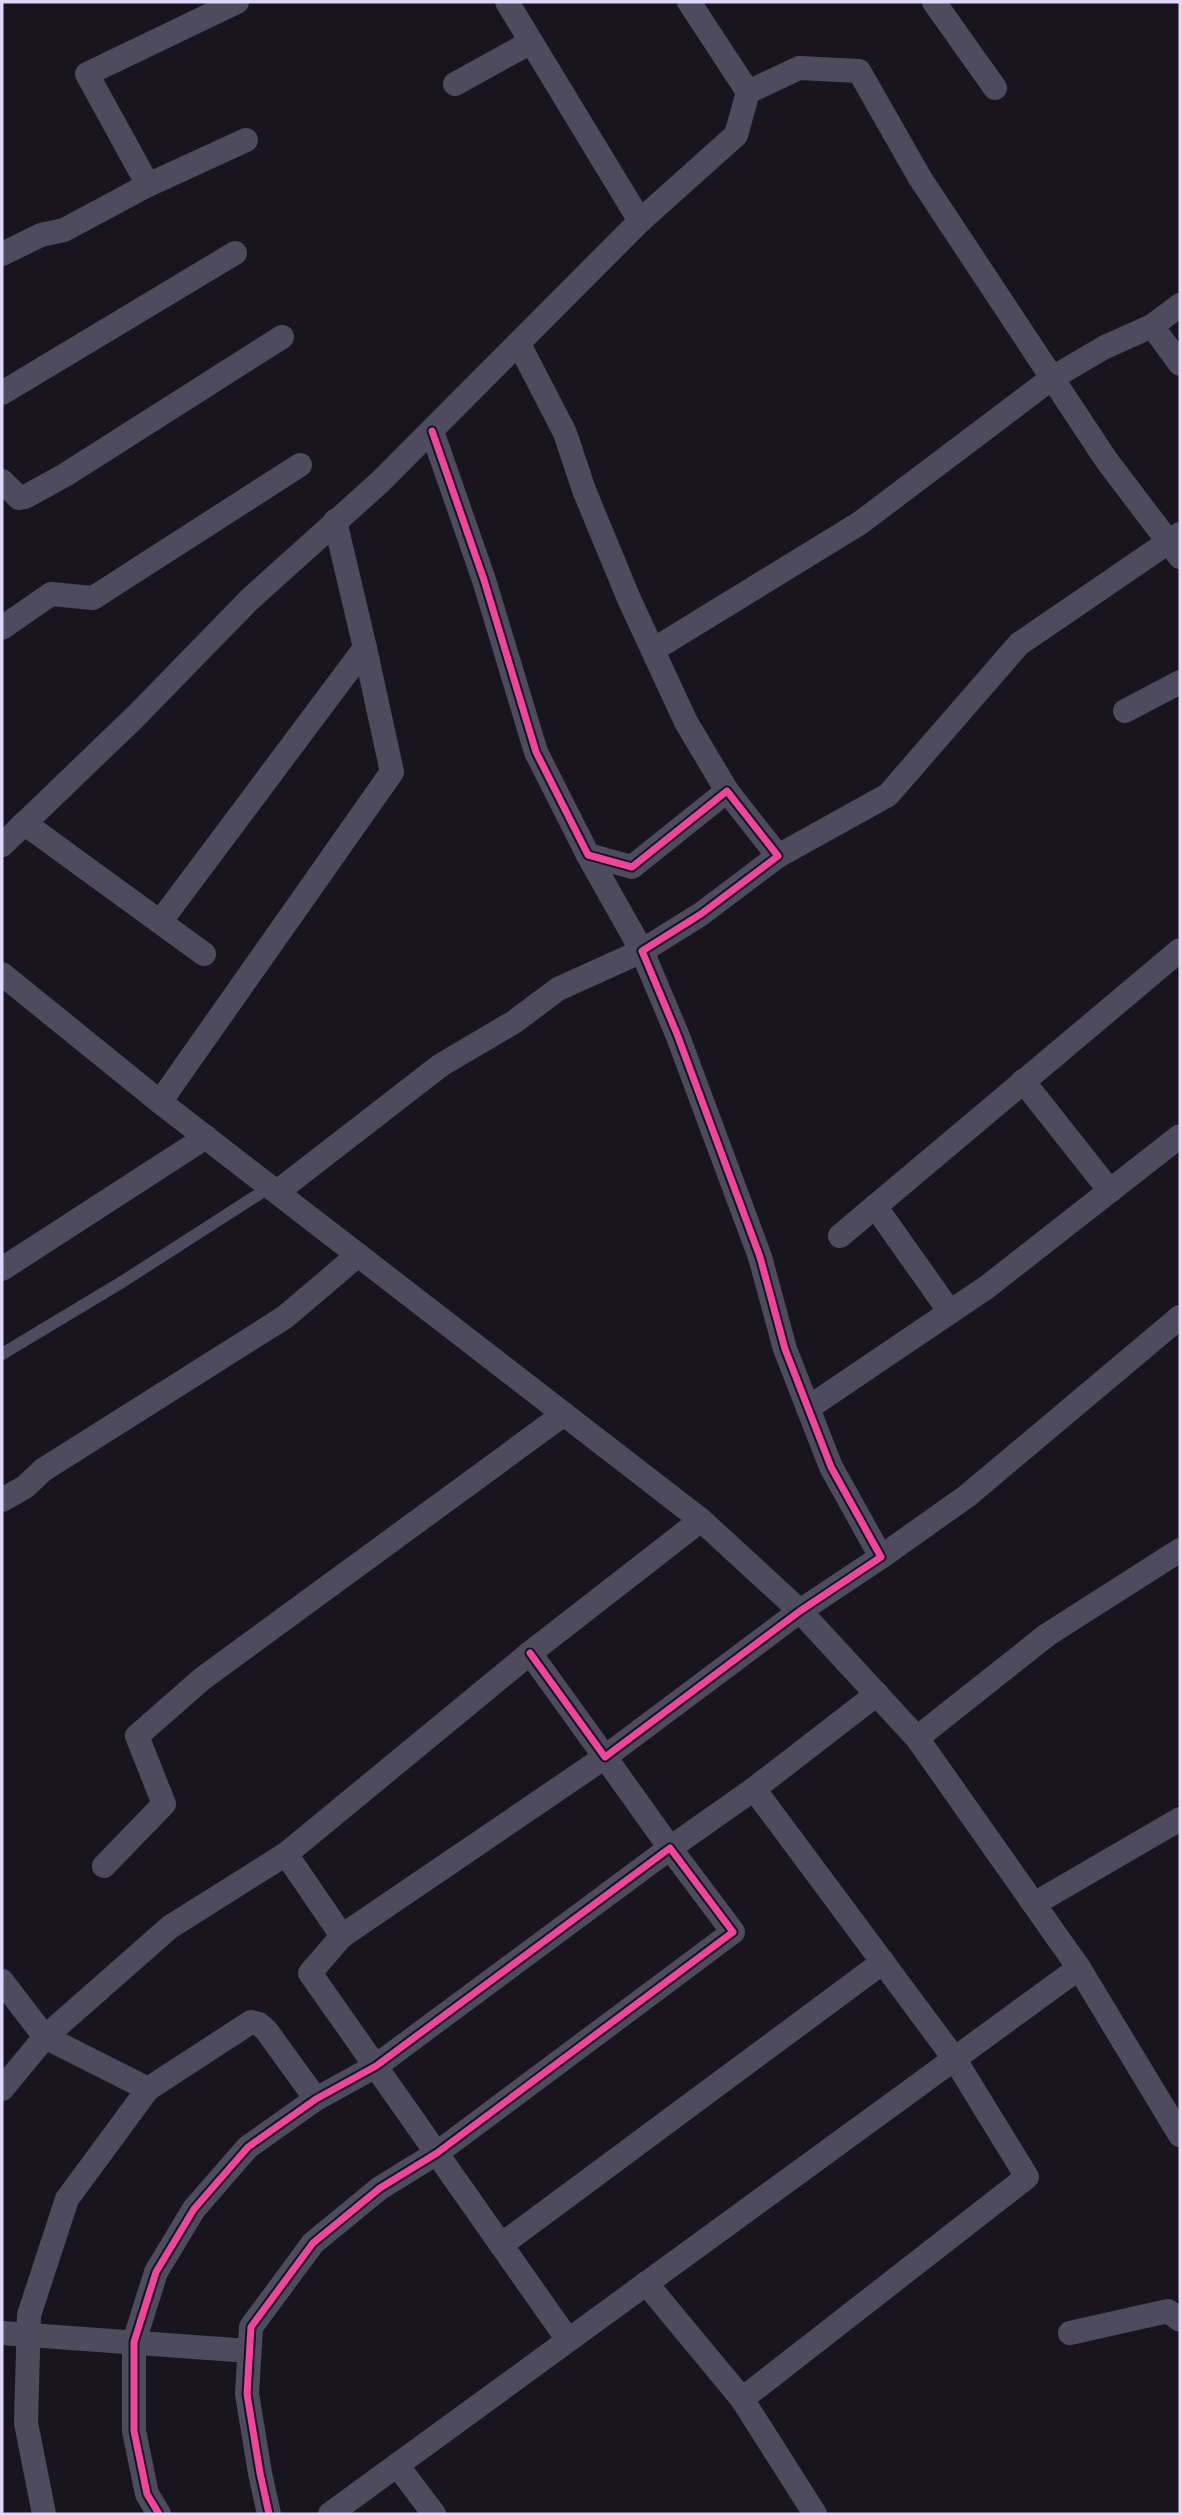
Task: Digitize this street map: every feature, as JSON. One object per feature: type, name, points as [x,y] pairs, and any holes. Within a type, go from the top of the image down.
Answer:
[{"type":"street","points":[[148,185],[88,74],[237,2]]},
{"type":"street","points":[[507,2],[640,221]]},
{"type":"street","points":[[2,845],[136,716],[249,600],[380,482],[640,221],[736,135],[748,92],[689,2]]},
{"type":"street","points":[[934,2],[995,88]]},
{"type":"street","points":[[455,84],[531,42]]},
{"type":"street","points":[[273,1189],[441,1065],[514,1022],[558,989],[642,951],[701,914],[778,856],[888,795],[1019,644],[1177,545],[1107,461],[920,178],[859,71],[799,68],[748,92]]},
{"type":"street","points":[[2,254],[41,235],[64,230],[148,185],[246,140]]},
{"type":"street","points":[[2,393],[235,253]]},
{"type":"street","points":[[653,650],[860,523],[1052,378],[1105,347],[1152,326],[1180,305]]},
{"type":"street","points":[[1152,326],[1180,364]]},
{"type":"street","points":[[2,481],[19,498],[25,497],[65,475],[282,337]]},
{"type":"street","points":[[519,344],[565,433],[584,490],[687,722],[727,791],[778,856]]},
{"type":"street","points":[[432,431],[484,580],[536,752],[642,951],[677,1034],[760,1257],[785,1349],[831,1467],[881,1556]]},
{"type":"street","points":[[2,628],[51,594],[93,598],[299,465]]},
{"type":"street","points":[[160,1102],[392,772],[335,522]]},
{"type":"street","points":[[160,922],[365,648]]},
{"type":"street","points":[[1125,711],[1180,682]]},
{"type":"street","points":[[589,855],[632,867],[727,791]]},
{"type":"street","points":[[24,823],[204,954]]},
{"type":"street","points":[[840,1236],[1180,950]]},
{"type":"street","points":[[2,974],[160,1102],[701,1520],[800,1611],[917,1738],[1079,1968],[1179,2130]]},
{"type":"street","points":[[1023,1081],[1110,1191]]},
{"type":"street","points":[[808,1408],[987,1287],[1180,1136]]},
{"type":"street","points":[[2,1269],[206,1137]]},
{"type":"street","points":[[875,1206],[950,1312]]},
{"type":"street","points":[[2,1500],[25,1487],[43,1470],[285,1317],[358,1255]]},
{"type":"street","points":[[568,2340],[310,1973],[342,1936],[605,1757],[800,1611],[967,1496],[1180,1317]]},
{"type":"street","points":[[104,1866],[164,1804],[137,1736],[202,1679],[564,1414]]},
{"type":"street","points":[[2,2089],[45,2037],[170,1927],[286,1854],[530,1653],[701,1520]]},
{"type":"street","points":[[917,1738],[1047,1635],[1180,1550]]},
{"type":"street","points":[[269,2514],[247,2394],[251,2327],[313,2243],[380,2188],[437,2153],[733,1932],[530,1653]]},
{"type":"street","points":[[159,2514],[147,2494],[134,2431],[134,2342],[156,2272],[194,2209],[248,2147],[316,2099],[376,2066],[754,1789],[877,1694]]},
{"type":"street","points":[[742,2399],[1027,2177],[954,2058],[754,1789]]},
{"type":"street","points":[[1034,1904],[1180,1819]]},
{"type":"street","points":[[286,1854],[342,1936]]},
{"type":"street","points":[[501,2245],[883,1962]]},
{"type":"street","points":[[330,2514],[1079,1968]]},
{"type":"street","points":[[2,1981],[45,2037],[148,2089]]},
{"type":"street","points":[[44,2514],[26,2423],[29,2315],[67,2199],[148,2089],[251,2022],[266,2030],[316,2099]]},
{"type":"street","points":[[646,2283],[742,2399],[815,2514]]},
{"type":"street","points":[[1070,2333],[1168,2311],[1180,2320]]},
{"type":"street","points":[[2,2333],[249,2351]]},
{"type":"street","points":[[397,2465],[434,2514]]},
{"type":"lane","points":[[2,1354],[273,1189]]},
{"type":"cycle path","points":[[432,431],[484,580],[536,752],[588,855],[632,867],[727,791],[778,856],[701,914],[642,951],[677,1034],[760,1257],[785,1349],[831,1467],[881,1557],[800,1611],[605,1757],[530,1653]]},
{"type":"cycle path","points":[[159,2514],[147,2494],[134,2431],[134,2342],[156,2272],[194,2209],[248,2147],[316,2099],[376,2066],[670,1848],[733,1932],[437,2153],[380,2188],[313,2243],[251,2327],[247,2394],[269,2514]]}]
